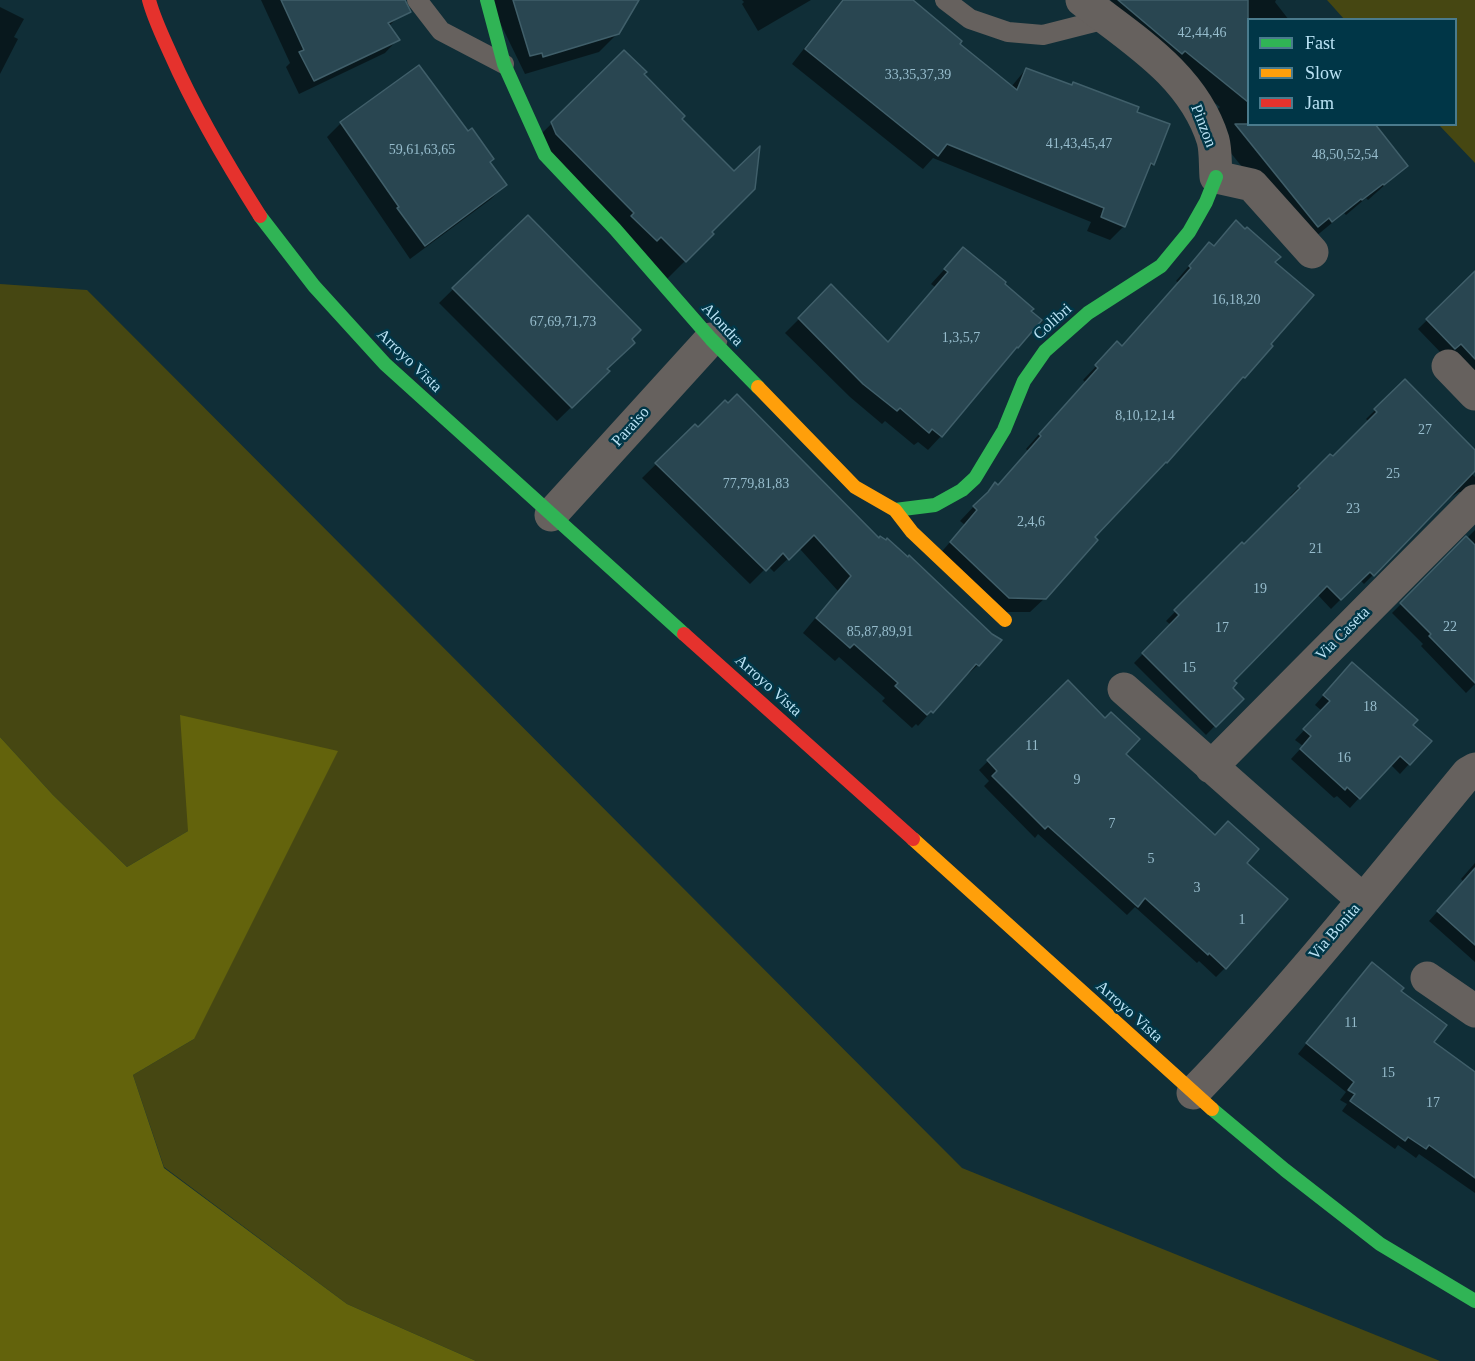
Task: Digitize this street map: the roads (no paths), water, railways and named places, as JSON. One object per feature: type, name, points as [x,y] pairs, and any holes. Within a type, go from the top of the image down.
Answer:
[{"type":"street","name":"Arroyo Vista","points":[[148,0],[183,82],[222,157],[266,224],[314,286],[385,364],[854,784],[1193,1092],[1285,1170],[1380,1244],[1475,1301]]},
{"type":"street","name":"Alondra","points":[[487,0],[504,64],[545,155],[615,229],[711,339],[855,487],[895,510],[912,532],[1005,620]]},
{"type":"street","name":"Pinzon","points":[[1094,9],[1165,64],[1199,106],[1213,141],[1216,177]]},
{"type":"street","points":[[1216,177],[1252,185],[1312,252]]},
{"type":"street","name":"Colibri","points":[[895,510],[935,505],[962,490],[975,478],[1004,430],[1024,381],[1045,351],[1088,313],[1161,266],[1189,232],[1206,202],[1216,177]]},
{"type":"street","name":"Paraiso","points":[[551,515],[711,339]]},
{"type":"street","points":[[1448,366],[1475,394]]},
{"type":"street","name":"Via Caseta","points":[[1210,767],[1475,501]]},
{"type":"street","points":[[1124,689],[1363,900]]},
{"type":"street","name":"Via Bonita","points":[[1193,1092],[1223,1062],[1363,900],[1468,773],[1475,769]]},
{"type":"street","points":[[1427,978],[1475,1011]]},
{"type":"lane","points":[[417,0],[441,31],[504,64]]},
{"type":"lane","points":[[945,0],[970,18],[1008,32],[1043,35],[1094,9]]}]
